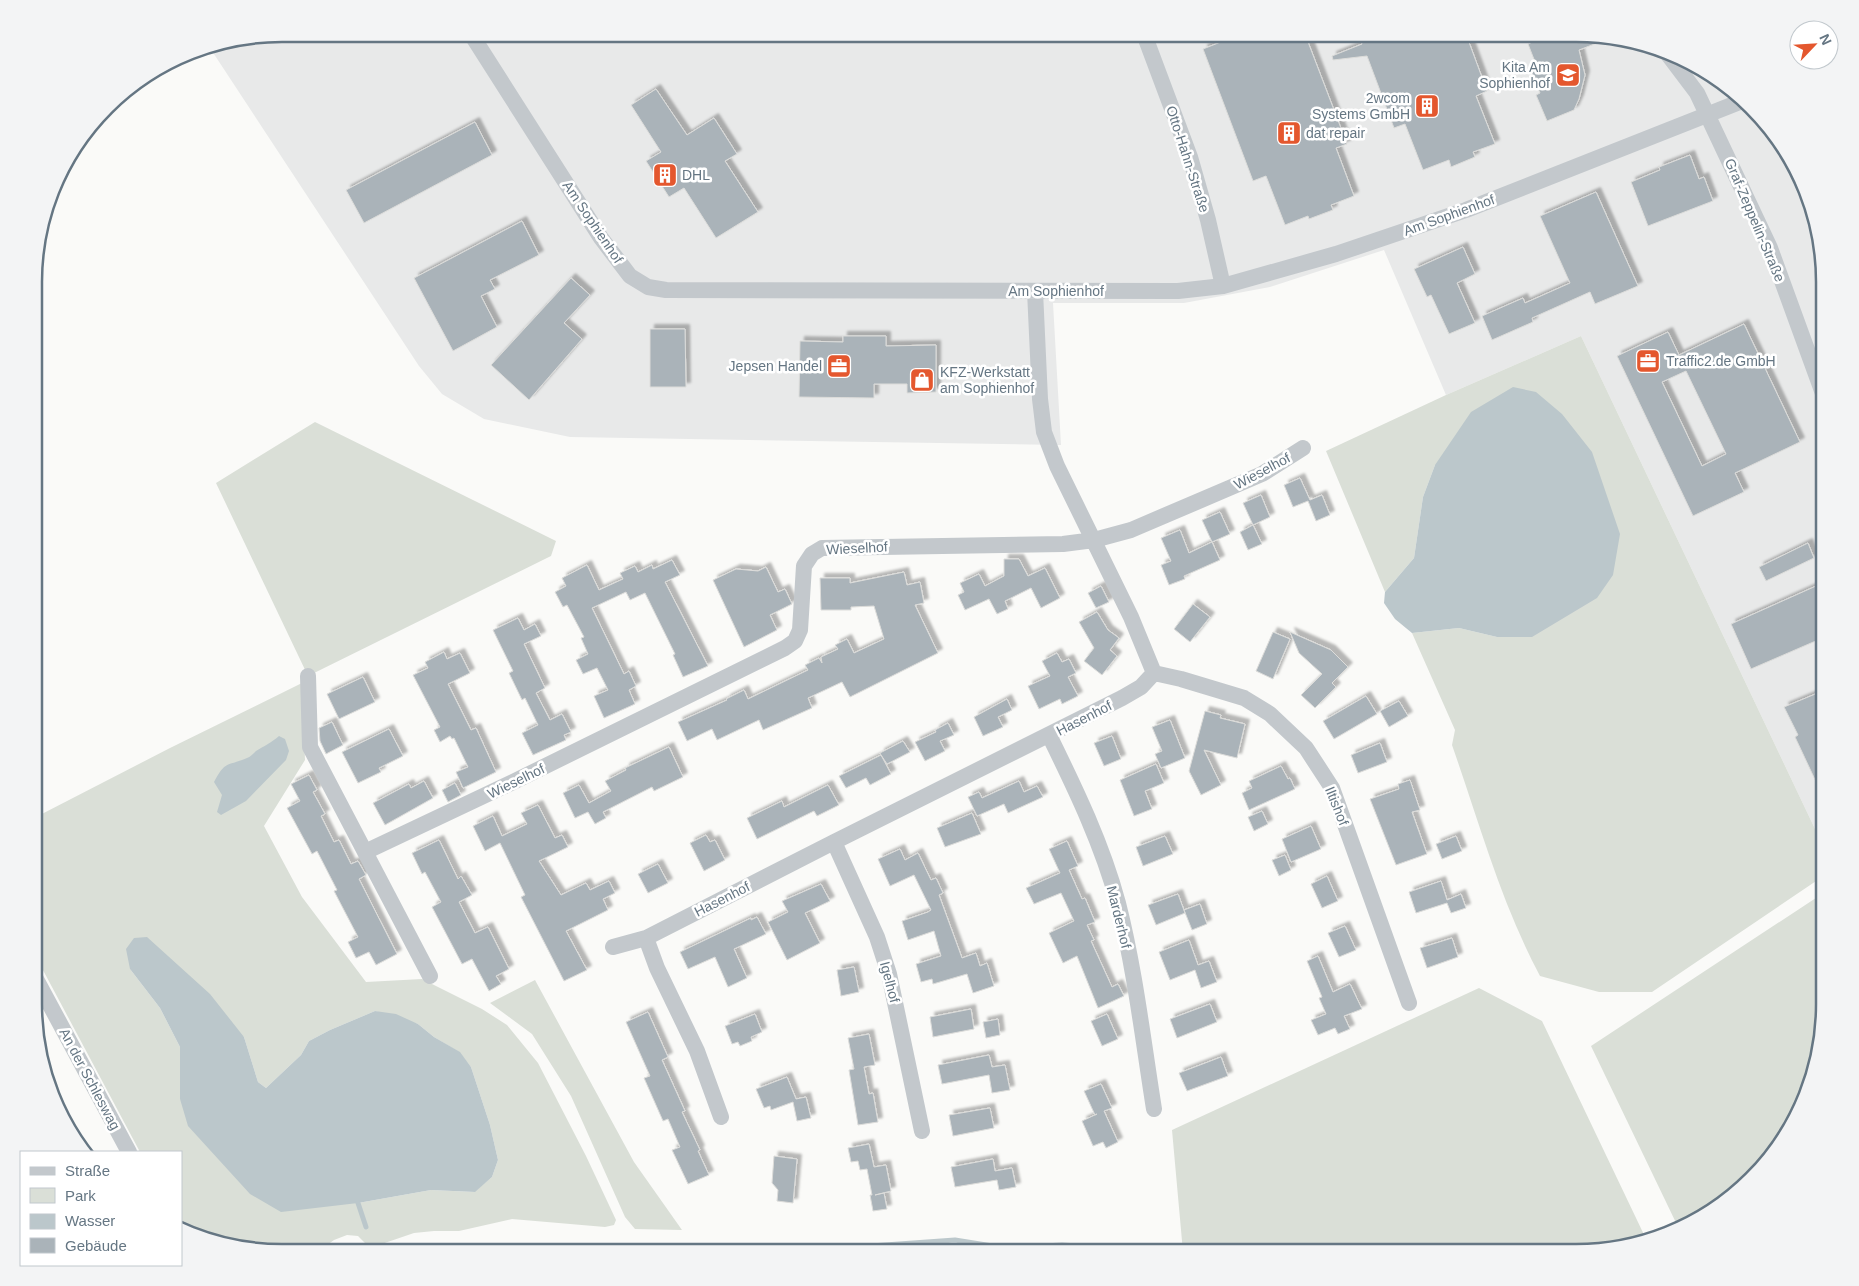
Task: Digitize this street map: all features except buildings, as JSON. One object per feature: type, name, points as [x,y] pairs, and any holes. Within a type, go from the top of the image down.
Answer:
[{"type":"street","name":"Am Sophienhof","points":[[476,42],[601,238],[630,276],[648,287],[666,290],[1178,291],[1223,286],[1336,254],[1466,210],[1736,103]]},
{"type":"street","name":"Otto-Hahn-Straße","points":[[1147,42],[1190,157],[1208,220],[1223,286]]},
{"type":"street","name":"Graf-Zeppelin-Straße","points":[[1675,64],[1697,93],[1709,115],[1770,248],[1816,374]]},
{"type":"street","points":[[1036,291],[1040,399],[1044,432],[1057,466],[1143,643],[1154,673]]},
{"type":"street","name":"Wieselhof","points":[[365,852],[513,782],[785,648],[795,641],[800,630],[804,566],[812,554],[822,548],[1063,544],[1094,540],[1132,530],[1262,474],[1303,448]]},
{"type":"street","name":"Hasenhof","points":[[613,947],[646,938],[1049,735],[1141,687],[1154,673]]},
{"type":"street","name":"Iltishof","points":[[1154,673],[1244,698],[1270,714],[1306,748],[1332,788],[1409,1002]]},
{"type":"street","points":[[308,676],[310,747],[430,976]]},
{"type":"street","name":"Marderhof","points":[[1049,735],[1081,801],[1098,842],[1118,902],[1129,953],[1154,1109]]},
{"type":"street","name":"Igelhof","points":[[834,842],[877,937],[889,974],[922,1131]]},
{"type":"street","points":[[646,938],[657,968],[697,1051],[721,1118]]},
{"type":"street","name":"An der Schleswag","points":[[42,990],[128,1151]]},
{"type":"shaded area","points":[[283,42],[1576,42],[1623,47],[1654,55],[1683,67],[1710,83],[1735,102],[1757,124],[1776,149],[1792,176],[1804,205],[1812,236],[1816,267],[1816,831],[1581,336],[1446,395],[1384,250],[1270,287],[1184,303],[1053,303],[1061,445],[570,437],[484,419],[442,394],[419,366],[213,53],[236,47]]},
{"type":"green space","points":[[1581,336],[1816,831],[1816,881],[1652,992],[1599,992],[1540,976],[1502,891],[1452,745],[1455,730],[1412,633],[1459,628],[1497,637],[1435,465],[1423,497],[1414,558],[1385,592],[1326,451],[1446,395]]},
{"type":"green space","points":[[315,422],[556,541],[551,556],[308,676],[216,483]]},
{"type":"green space","points":[[302,683],[305,760],[264,826],[302,897],[366,982],[422,979],[482,1009],[507,1025],[538,1063],[586,1156],[616,1220],[614,1225],[605,1227],[512,1219],[459,1231],[414,1233],[382,1244],[366,1244],[358,1236],[347,1235],[328,1244],[283,1244],[236,1239],[205,1231],[182,1221],[182,1151],[139,1151],[42,968],[42,814]],"holes":[[[130,969],[244,1037],[258,1082],[266,1088],[301,1055],[309,1041],[375,1011],[418,1024],[434,1037],[459,1052],[471,1067],[490,1125],[498,1160],[492,1177],[474,1192],[431,1190],[358,1203],[180,1099],[180,1047],[160,1008]]]},
{"type":"green space","points":[[1816,898],[1816,1019],[1812,1050],[1804,1081],[1792,1110],[1767,1150],[1735,1184],[1710,1203],[1676,1222],[1591,1046]]},
{"type":"green space","points":[[535,980],[634,1162],[682,1230],[635,1229],[625,1217],[571,1096],[532,1034],[490,1003]]},
{"type":"green space","points":[[1479,988],[1542,1021],[1643,1234],[1623,1239],[1576,1244],[1182,1244],[1172,1130]]},
{"type":"water","points":[[1513,387],[1536,392],[1562,414],[1592,452],[1620,534],[1613,575],[1597,598],[1532,637],[1497,637],[1459,628],[1412,633],[1395,619],[1384,603],[1385,592],[1414,558],[1423,497],[1435,465],[1471,412]]},
{"type":"water","points":[[279,736],[285,739],[289,751],[286,760],[246,801],[221,815],[217,812],[222,795],[214,782],[221,770],[227,765],[249,757]]},
{"type":"water","points":[[147,937],[210,994],[244,1037],[258,1082],[266,1088],[301,1055],[309,1041],[375,1011],[396,1014],[418,1024],[434,1037],[460,1052],[471,1067],[490,1125],[498,1160],[492,1177],[475,1192],[431,1190],[358,1203],[281,1212],[250,1194],[188,1126],[180,1099],[180,1047],[160,1008],[130,969],[126,949],[134,938]]},
{"type":"waterway","points":[[358,1203],[366,1227]]},
{"type":"waterway","points":[[899,1244],[955,1240],[980,1244]]},
{"type":"place","name":"Kita Am Sophienhof","points":[[1568,75]]},
{"type":"place","name":"2wcom Systems GmbH","points":[[1427,106]]},
{"type":"place","name":"dat repair","points":[[1289,133]]},
{"type":"place","name":"DHL","points":[[665,175]]},
{"type":"place","name":"Traffic2.de GmbH","points":[[1648,361]]},
{"type":"place","name":"Jepsen Handel","points":[[839,366]]},
{"type":"place","name":"KFZ-Werkstatt am Sophienhof","points":[[922,380]]}]
